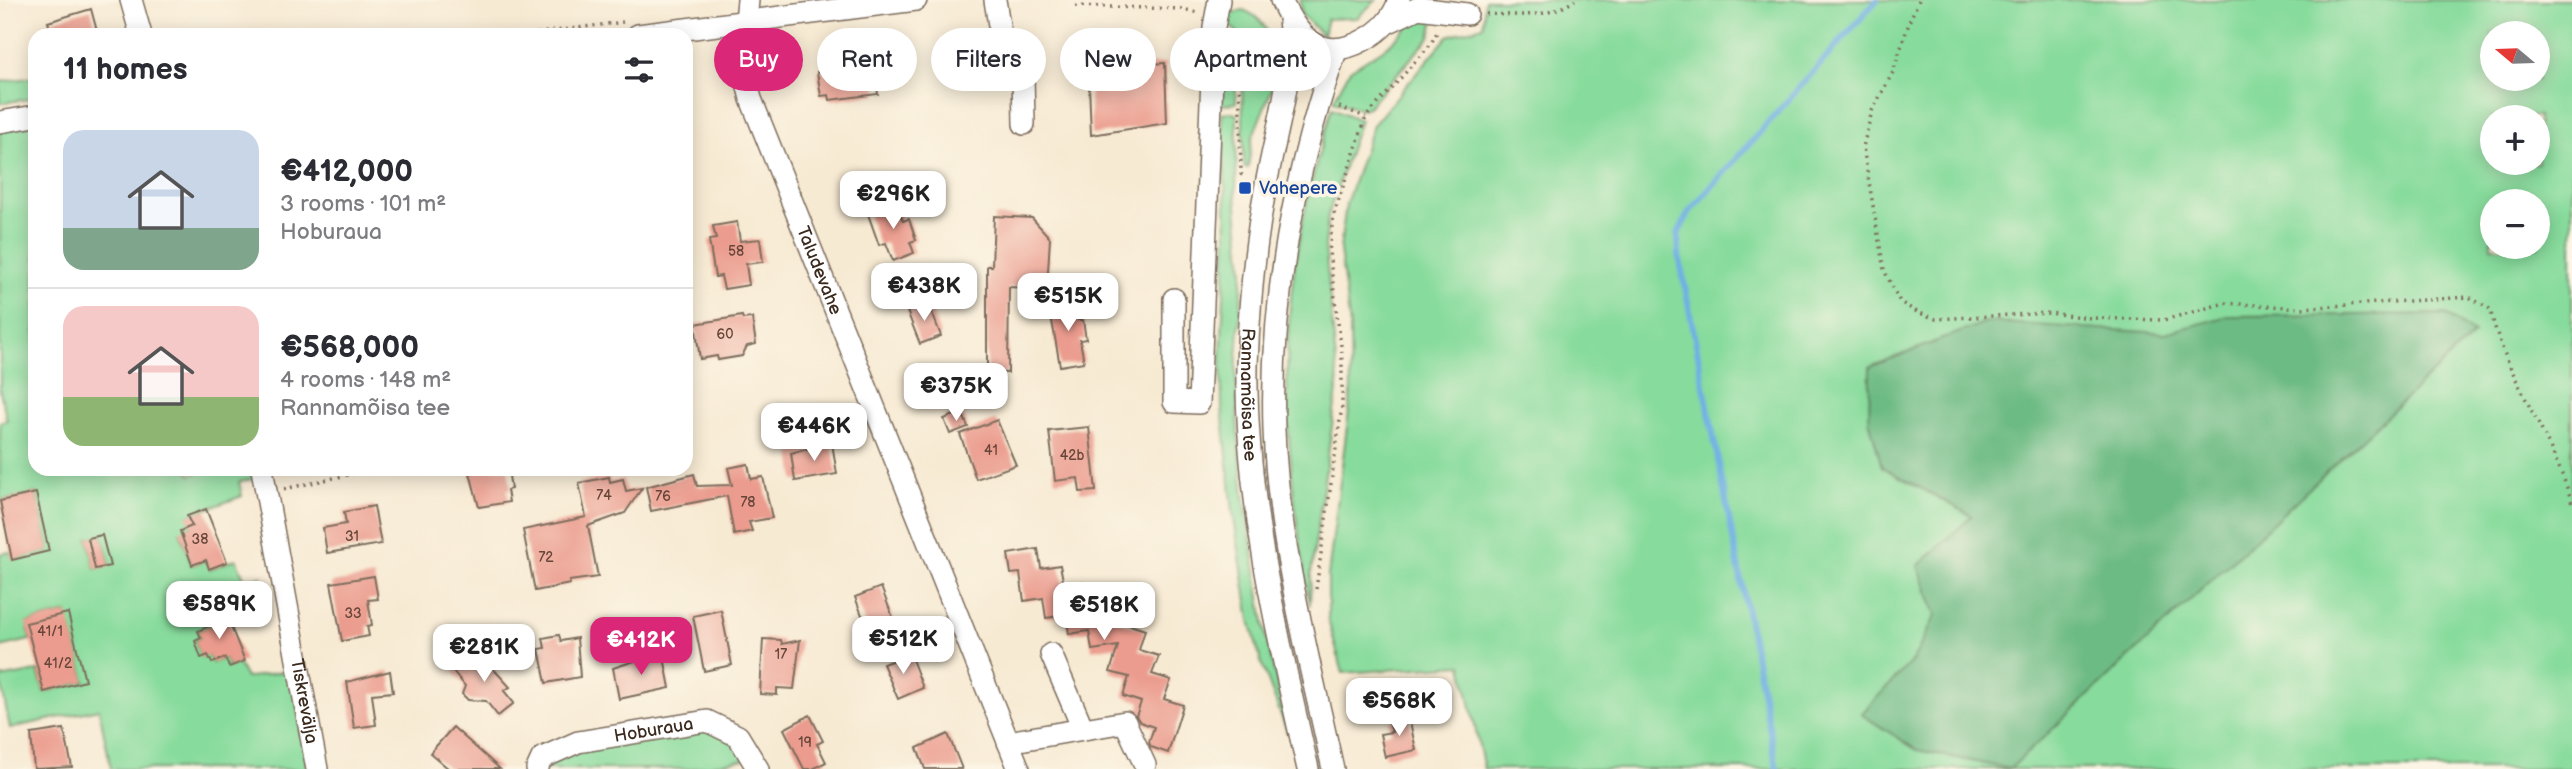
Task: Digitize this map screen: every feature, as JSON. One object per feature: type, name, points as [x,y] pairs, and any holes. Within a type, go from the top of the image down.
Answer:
[{"type":"street","points":[[131,0],[139,28]]},
{"type":"street","points":[[669,28],[747,10],[916,0]]},
{"type":"street","points":[[995,0],[1005,63],[1023,75],[1024,124]]},
{"type":"street","points":[[1174,299],[1174,402],[1199,403],[1214,27],[1219,0]]},
{"type":"street","points":[[1389,22],[1399,0]]},
{"type":"street","points":[[1285,9],[1300,33],[1316,46],[1336,51],[1351,48],[1389,22],[1418,8],[1466,14]]},
{"type":"street","name":"Rannamõisa tee","points":[[1285,9],[1292,52],[1265,188],[1247,365],[1251,472],[1270,589],[1308,769]]},
{"type":"street","name":"Taludevahe","points":[[747,10],[742,62],[751,99],[1019,769]]},
{"type":"street","name":"Rannamõisa tee","points":[[1333,769],[1287,548],[1274,433],[1274,349],[1299,175],[1319,100],[1336,51]]},
{"type":"street","points":[[0,122],[28,117]]},
{"type":"street","name":"Tiskrevälja","points":[[264,476],[317,769]]},
{"type":"street","points":[[1051,654],[1083,729]]},
{"type":"street","name":"Hoburaua","points":[[537,769],[542,758],[578,742],[707,721],[738,736],[758,769]]},
{"type":"street","points":[[1008,743],[1125,722],[1145,765]]},
{"type":"path","points":[[1182,9],[1183,0]]},
{"type":"path","points":[[1466,14],[1536,15],[1564,7],[1575,0]]},
{"type":"path","points":[[1919,0],[1893,72],[1872,111],[1863,147],[1884,270],[1900,302],[1936,318],[2049,313],[2091,318],[2164,320],[2225,303],[2301,308],[2469,297],[2490,309],[2497,338],[2561,466],[2572,503]]},
{"type":"path","points":[[1075,6],[1182,9],[1202,14],[1204,26],[1232,30],[1237,37],[1241,174],[1246,177],[1245,188]]},
{"type":"path","points":[[1315,591],[1342,406],[1342,354],[1329,252],[1333,216],[1366,117],[1430,45],[1443,24],[1440,10]]},
{"type":"path","points":[[267,492],[349,476]]},
{"type":"green space","points":[[1300,0],[1376,0],[1357,18],[1327,19],[1325,28],[1316,28],[1302,15]]},
{"type":"green space","points":[[1485,0],[2572,0],[2572,769],[1484,769],[1462,665],[1343,673],[1328,620],[1328,576],[1351,395],[1350,327],[1340,250],[1346,204],[1373,125],[1448,36],[1483,26]]},
{"type":"green space","points":[[1243,10],[1252,14],[1266,28],[1232,28],[1223,23],[1226,15]]},
{"type":"green space","points":[[1426,17],[1434,19],[1430,37],[1368,107],[1362,109],[1333,101],[1350,70],[1388,46],[1411,24]]},
{"type":"green space","points":[[28,78],[28,99],[0,103],[0,82]]},
{"type":"green space","points":[[1220,91],[1236,91],[1236,103],[1220,103]]},
{"type":"green space","points":[[1242,91],[1271,91],[1252,138],[1248,168],[1244,167]]},
{"type":"green space","points":[[1332,108],[1360,120],[1328,215],[1325,246],[1338,384],[1311,573],[1310,606],[1288,429],[1288,340],[1300,234]]},
{"type":"green space","points":[[1231,112],[1237,115],[1236,196],[1243,272],[1236,373],[1238,435],[1244,495],[1266,636],[1288,734],[1261,662],[1250,620],[1233,512],[1222,408],[1221,355],[1227,236],[1222,113]]},
{"type":"green space","points":[[28,126],[28,476],[252,476],[253,479],[239,482],[242,496],[188,516],[192,526],[180,532],[192,565],[206,560],[210,569],[236,559],[245,580],[261,577],[263,587],[207,615],[212,625],[198,631],[201,638],[195,641],[201,657],[208,655],[212,663],[225,658],[229,667],[238,663],[246,678],[292,670],[307,769],[111,769],[99,709],[10,728],[0,678],[38,671],[44,692],[85,681],[67,613],[27,623],[30,640],[0,647],[0,554],[10,552],[13,559],[49,551],[36,493],[0,501],[0,422],[7,420],[0,391],[0,130]],"holes":[[[102,535],[110,565],[95,569],[88,538]]]},
{"type":"green space","points":[[2445,314],[2474,334],[2010,769],[1917,750],[1861,714],[1913,660],[1936,615],[1918,566],[1972,516],[1882,467],[1869,420],[1870,367],[1986,322],[2165,333],[2228,316]]},
{"type":"green space","points":[[697,729],[725,738],[736,746],[745,759],[688,769],[543,769],[570,750]]},
{"type":"building","points":[[91,9],[96,28],[50,28],[48,22]]},
{"type":"building","points":[[1165,63],[1167,123],[1091,135],[1089,91],[1156,91],[1156,64]]},
{"type":"building","points":[[820,91],[878,91],[878,94],[830,100],[829,95],[821,96]]},
{"type":"building","points":[[896,203],[903,221],[909,219],[916,240],[910,242],[914,253],[893,261],[886,243],[879,245],[868,214]]},
{"type":"building","points":[[994,216],[1032,218],[1050,238],[1047,289],[1009,287],[1008,373],[987,372],[987,266],[992,266]]},
{"type":"building","points":[[737,222],[740,241],[760,239],[763,262],[746,264],[749,285],[724,289],[721,276],[715,277],[709,240],[716,239],[713,226]]},
{"type":"building","points":[[1072,300],[1078,320],[1083,320],[1086,339],[1080,340],[1084,362],[1060,366],[1049,304]]},
{"type":"building","points":[[928,302],[941,336],[920,344],[907,311]]},
{"type":"building","points":[[742,316],[743,319],[752,318],[756,344],[747,346],[742,356],[718,360],[717,356],[700,359],[695,324]]},
{"type":"building","points":[[962,412],[968,427],[950,434],[944,419]]},
{"type":"building","points":[[997,420],[1016,465],[976,479],[960,434]]},
{"type":"building","points":[[1089,427],[1096,491],[1080,492],[1078,478],[1055,481],[1049,431]]},
{"type":"building","points":[[832,443],[837,474],[795,481],[791,453]]},
{"type":"building","points":[[748,464],[751,479],[763,477],[772,518],[749,522],[752,531],[734,535],[727,496],[651,511],[646,487],[694,474],[697,486],[732,485],[728,468]]},
{"type":"building","points":[[471,476],[509,476],[509,502],[479,507]]},
{"type":"building","points":[[609,477],[610,482],[623,479],[626,491],[642,488],[625,513],[588,526],[598,577],[569,581],[570,584],[535,591],[523,530],[586,517],[579,483]]},
{"type":"building","points":[[36,493],[49,551],[12,560],[0,501]]},
{"type":"building","points":[[374,506],[381,544],[327,553],[323,528],[346,524],[344,512]]},
{"type":"building","points":[[206,509],[227,562],[209,569],[206,560],[192,565],[180,531],[192,526],[187,516]]},
{"type":"building","points":[[102,535],[110,566],[95,569],[88,538]]},
{"type":"building","points":[[1038,549],[1041,568],[1060,565],[1064,585],[1082,582],[1085,602],[1105,599],[1108,618],[1145,630],[1139,650],[1159,656],[1152,674],[1171,680],[1164,699],[1183,705],[1168,753],[1151,747],[1149,742],[1154,727],[1140,722],[1136,716],[1141,702],[1123,696],[1129,677],[1110,672],[1118,646],[1092,650],[1089,631],[1069,634],[1066,615],[1046,618],[1043,598],[1024,601],[1020,573],[1011,574],[1008,554]]},
{"type":"building","points":[[374,576],[378,599],[368,600],[372,625],[367,626],[369,636],[342,641],[331,583]]},
{"type":"building","points":[[881,587],[895,623],[869,633],[855,597]]},
{"type":"building","points":[[223,608],[245,661],[229,667],[225,658],[212,663],[208,655],[201,658],[195,641],[201,638],[198,631],[212,625],[207,615]]},
{"type":"building","points":[[721,610],[732,665],[704,671],[693,616]]},
{"type":"building","points":[[68,613],[85,681],[44,692],[26,623]]},
{"type":"building","points":[[559,635],[561,641],[577,638],[580,677],[546,683],[539,649],[545,648],[543,638]]},
{"type":"building","points":[[763,639],[781,640],[782,644],[800,640],[794,689],[777,688],[777,695],[760,694]]},
{"type":"building","points":[[477,651],[510,687],[504,691],[514,703],[498,716],[486,701],[468,700],[462,694],[465,686],[453,671]]},
{"type":"building","points":[[910,654],[923,688],[898,699],[883,664]]},
{"type":"building","points":[[650,656],[651,660],[664,657],[670,688],[619,699],[613,668]]},
{"type":"building","points":[[390,671],[393,692],[372,694],[376,725],[354,728],[347,682]]},
{"type":"building","points":[[810,715],[823,741],[817,744],[826,762],[813,769],[804,769],[784,729]]},
{"type":"building","points":[[1409,717],[1416,750],[1385,757],[1380,734],[1392,732],[1389,722]]},
{"type":"building","points":[[453,727],[500,769],[449,769],[430,753]]},
{"type":"building","points":[[64,729],[72,767],[34,769],[31,734]]},
{"type":"building","points":[[948,734],[962,769],[925,769],[917,748]]},
{"type":"waterway","points":[[1777,769],[1679,255],[1678,234],[1689,212],[1877,0]]},
{"type":"place","name":"Vahepere","points":[[1245,188]]}]
